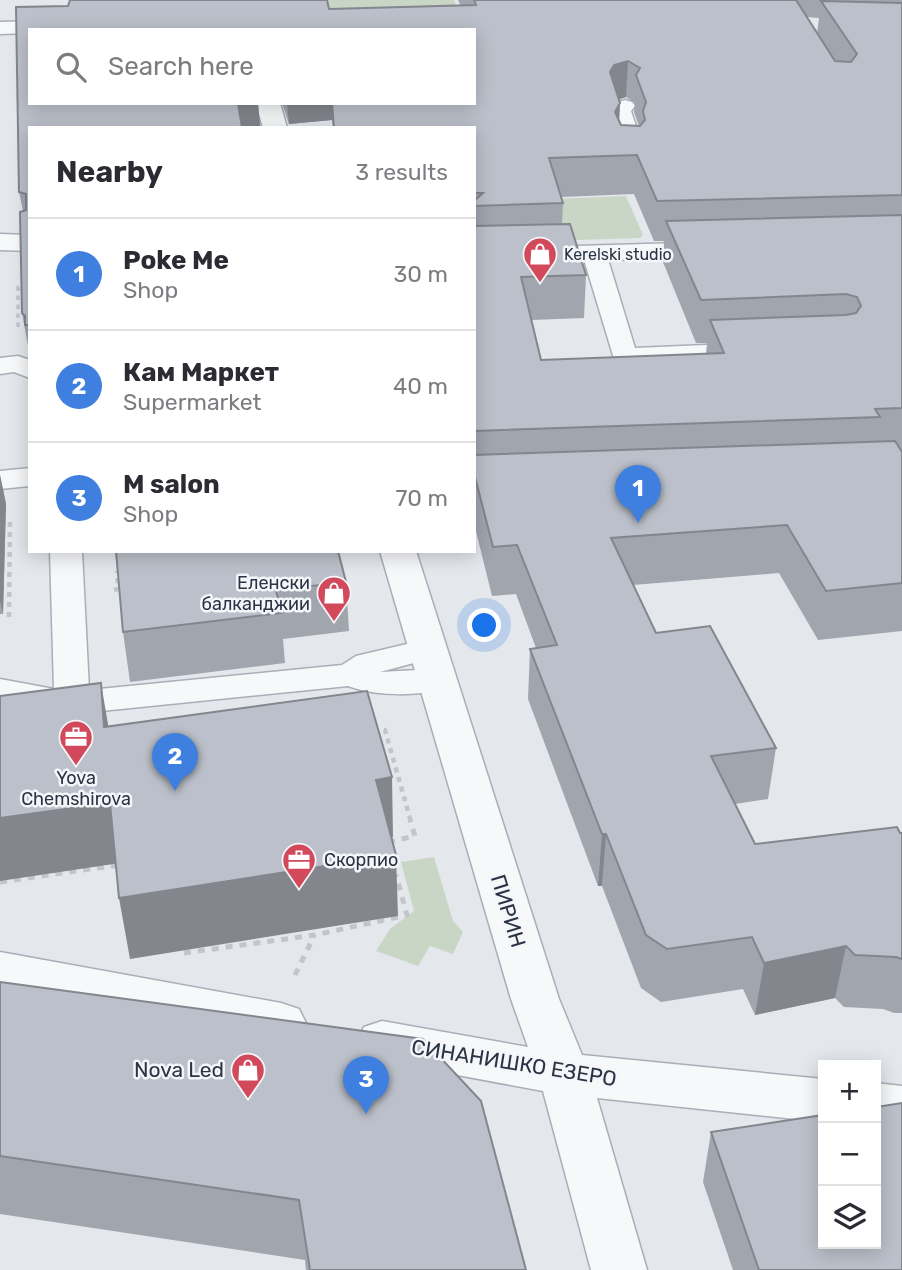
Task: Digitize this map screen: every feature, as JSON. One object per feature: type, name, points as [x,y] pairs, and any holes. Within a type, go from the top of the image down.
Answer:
[{"type":"street","points":[[0,28],[94,25]]},
{"type":"street","points":[[269,105],[274,126]]},
{"type":"street","points":[[0,242],[28,243]]},
{"type":"street","points":[[476,257],[743,249]]},
{"type":"street","name":"ПИРИН","points":[[399,553],[535,999],[564,1074],[619,1270]]},
{"type":"street","name":"СИНАНИШКО ЕЗЕРО","points":[[0,971],[564,1074],[818,1099]]},
{"type":"street","points":[[881,1106],[902,1108]]},
{"type":"lane","points":[[625,106],[620,108],[631,141],[626,149],[628,157]]},
{"type":"lane","points":[[594,253],[624,356],[772,351]]},
{"type":"lane","points":[[0,366],[18,364],[28,369]]},
{"type":"lane","points":[[0,480],[28,477]]},
{"type":"lane","points":[[66,553],[72,703]]},
{"type":"lane","points":[[0,690],[72,703],[350,675],[374,683],[432,665]]},
{"type":"path","points":[[18,332],[18,287],[28,286]]},
{"type":"path","points":[[9,617],[10,515]]},
{"type":"path","points":[[109,590],[118,589],[117,568]]},
{"type":"path","points":[[371,731],[385,730],[415,836],[386,842],[390,854]]},
{"type":"path","points":[[0,883],[119,865],[120,878]]},
{"type":"path","points":[[180,953],[315,935],[407,915],[393,866]]},
{"type":"path","points":[[289,985],[315,935]]},
{"type":"green space","points":[[323,0],[454,0],[458,10],[325,14]]},
{"type":"green space","points":[[626,196],[643,235],[640,238],[488,243],[476,202]]},
{"type":"green space","points":[[434,857],[453,921],[463,932],[453,954],[430,946],[418,966],[376,951],[390,929],[414,911],[401,862]]},
{"type":"building","points":[[70,0],[327,0],[329,9],[476,5],[474,0],[796,0],[835,61],[851,62],[857,54],[821,1],[902,3],[902,195],[657,201],[637,155],[549,158],[563,203],[476,206],[476,199],[483,193],[476,193],[476,126],[334,126],[332,105],[476,105],[476,28],[28,28],[28,105],[238,105],[242,126],[28,126],[28,325],[25,325],[25,316],[22,313],[20,212],[26,210],[26,194],[19,192],[16,7],[68,6]],"holes":[[[628,61],[640,68],[636,75],[646,102],[643,111],[645,120],[640,126],[621,125],[615,112],[620,103],[610,72],[614,65]]]},
{"type":"building","points":[[902,215],[902,408],[875,409],[880,417],[476,431],[476,226],[570,224],[586,275],[521,277],[541,360],[724,353],[710,320],[846,315],[856,313],[861,306],[857,297],[846,294],[701,300],[666,221]]},
{"type":"building","points":[[895,441],[902,452],[902,583],[826,591],[787,525],[611,538],[656,633],[710,626],[776,748],[711,756],[755,844],[897,827],[902,833],[902,959],[855,955],[846,946],[764,963],[752,937],[667,949],[646,935],[606,834],[602,834],[530,649],[557,645],[517,545],[493,547],[476,481],[476,455]]},
{"type":"building","points":[[116,553],[339,553],[346,582],[276,590],[281,613],[123,632]]},
{"type":"building","points":[[101,683],[104,727],[367,691],[392,777],[376,780],[396,855],[119,898],[110,803],[0,818],[0,696]]},
{"type":"building","points":[[0,982],[423,1039],[481,1101],[526,1270],[310,1270],[299,1200],[0,1156]]},
{"type":"building","points":[[902,1103],[902,1270],[759,1270],[711,1132],[818,1116],[818,1249],[881,1249],[881,1106]]},
{"type":"place","name":"Kerelski studio","points":[[540,284]]},
{"type":"place","name":"Poke Me","points":[[638,523]]},
{"type":"place","name":"Еленски балканджии","points":[[334,623]]},
{"type":"place","name":"Yova Chemshirova","points":[[76,767]]},
{"type":"place","name":"Кам Маркет","points":[[175,791]]},
{"type":"place","name":"Скорпио","points":[[299,890]]},
{"type":"place","name":"Nova Led","points":[[248,1100]]},
{"type":"place","name":"M salon","points":[[366,1114]]}]
